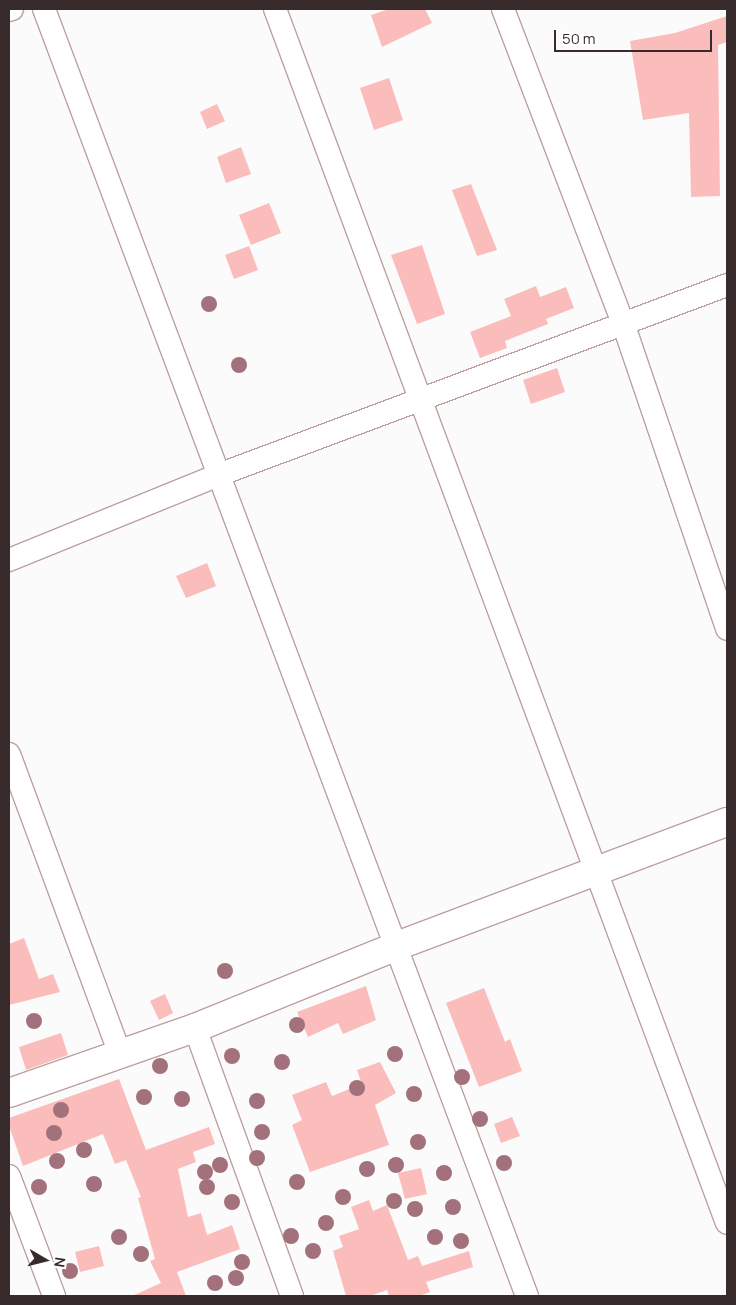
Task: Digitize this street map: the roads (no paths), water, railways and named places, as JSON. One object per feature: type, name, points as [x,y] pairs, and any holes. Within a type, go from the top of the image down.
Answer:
[{"type":"street","points":[[44,9],[221,474],[394,947],[527,1296]]},
{"type":"street","points":[[275,9],[597,869],[727,1223]]},
{"type":"street","points":[[504,9],[622,323],[727,629]]},
{"type":"street","points":[[9,560],[221,474],[727,285]]},
{"type":"street","points":[[9,754],[120,1054]]},
{"type":"street","points":[[9,1093],[195,1028],[394,947],[597,869],[727,822]]},
{"type":"street","points":[[195,1028],[292,1296]]},
{"type":"street","points":[[9,1176],[54,1296]]}]
